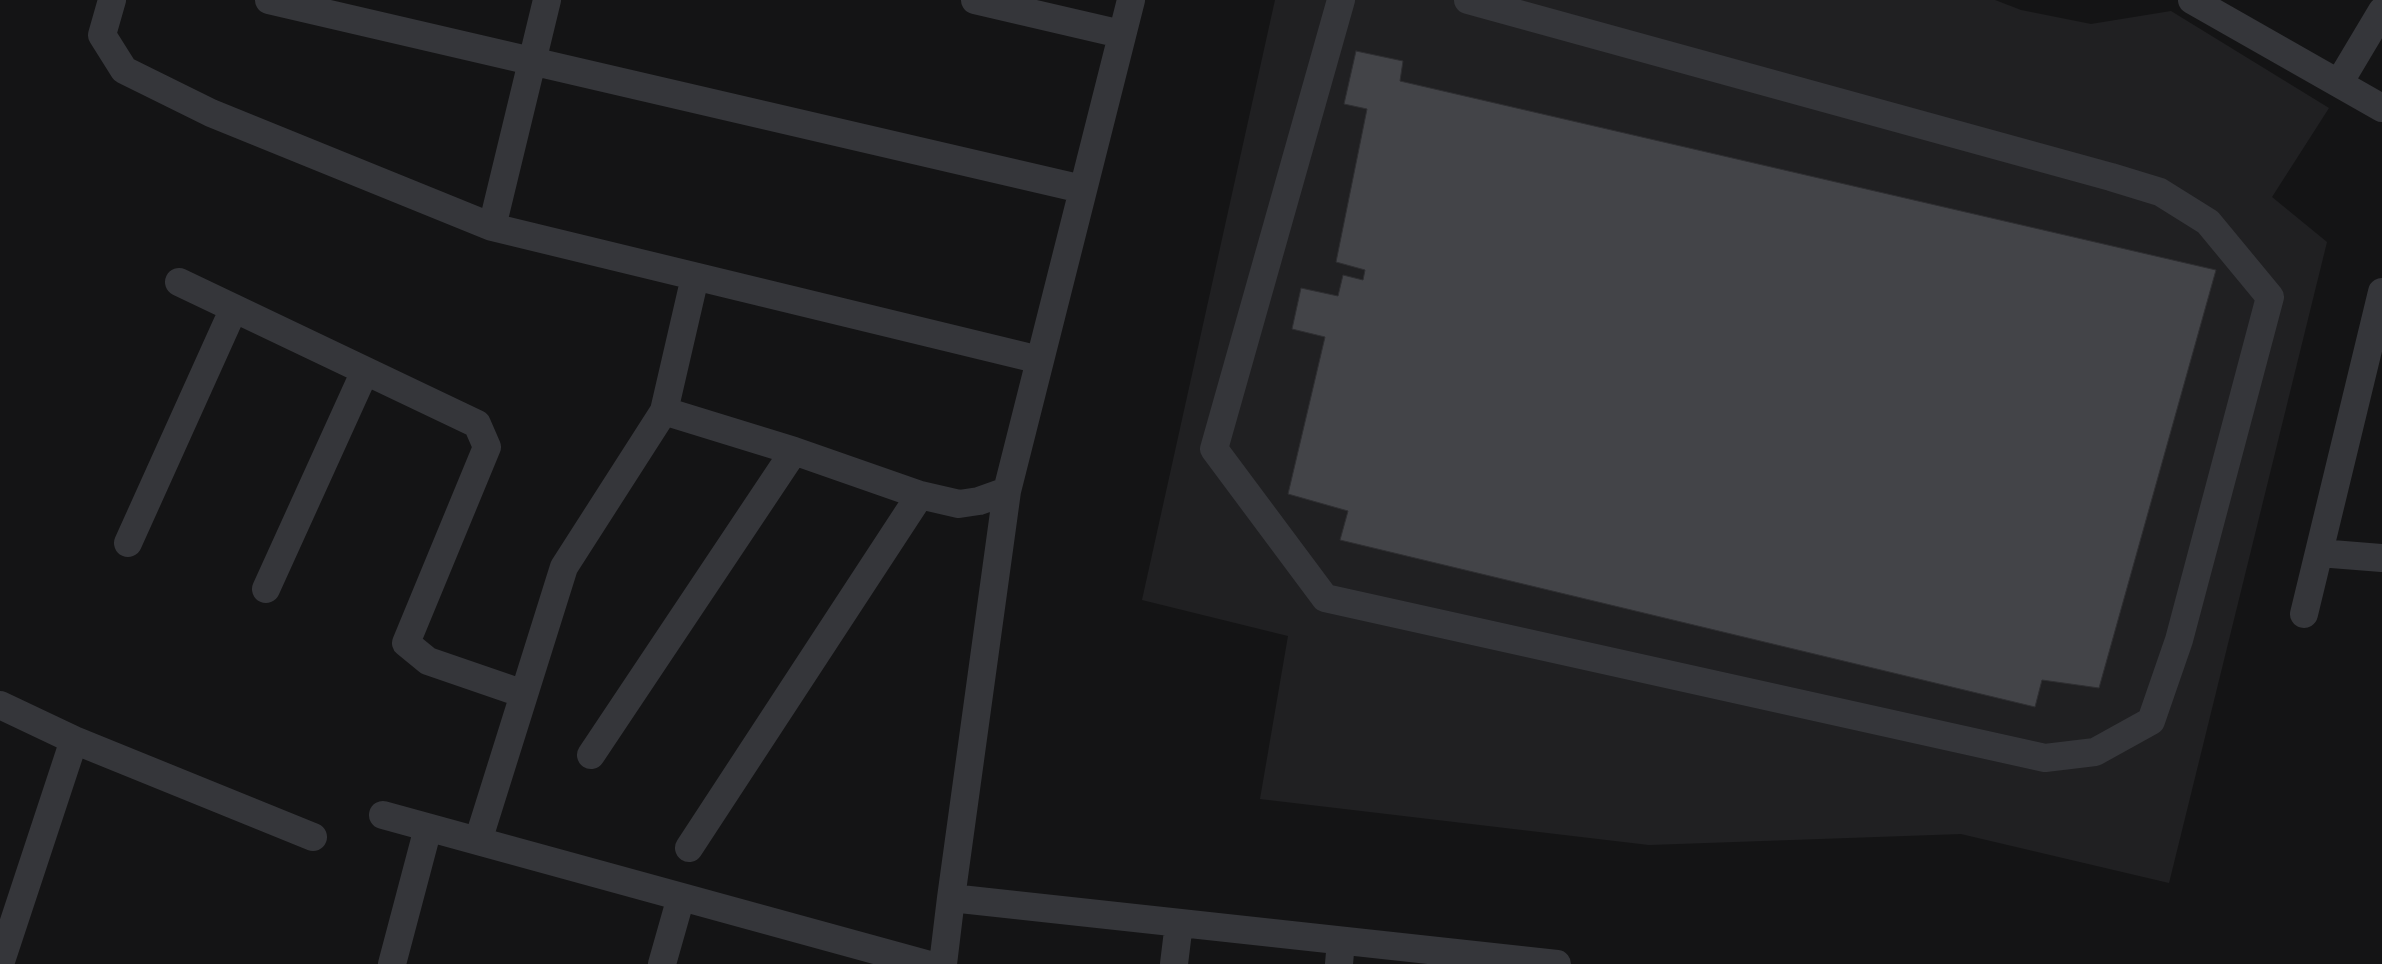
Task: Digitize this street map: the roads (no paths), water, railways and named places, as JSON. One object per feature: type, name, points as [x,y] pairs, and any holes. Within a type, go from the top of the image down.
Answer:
[{"type":"street","points":[[112,0],[102,35],[124,70],[211,113],[492,227],[1040,360]]},
{"type":"street","points":[[268,0],[1082,189]]},
{"type":"street","points":[[492,227],[546,0]]},
{"type":"street","points":[[975,0],[1121,34]]},
{"type":"street","points":[[944,964],[950,898],[1007,491],[1131,0]]},
{"type":"street","points":[[1340,0],[1214,449],[1326,598],[2045,758],[2095,752],[2151,721],[2179,640],[2270,297],[2208,222],[2160,192],[2111,176],[1468,0]]},
{"type":"street","points":[[2192,0],[2382,108]]},
{"type":"street","points":[[2338,83],[2382,11]]},
{"type":"street","points":[[478,842],[564,567],[664,411],[695,277]]},
{"type":"street","points":[[179,282],[477,424],[487,447],[406,643],[428,661],[524,694]]},
{"type":"street","points":[[2304,614],[2382,292]]},
{"type":"street","points":[[128,543],[234,308]]},
{"type":"street","points":[[266,590],[365,371]]},
{"type":"street","points":[[664,411],[794,452],[920,495],[959,504],[979,501],[1007,491]]},
{"type":"street","points":[[591,755],[794,452]]},
{"type":"street","points":[[689,848],[920,495]]},
{"type":"street","points":[[2319,553],[2382,558]]},
{"type":"street","points":[[0,705],[74,740],[313,837]]},
{"type":"street","points":[[0,964],[74,740]]},
{"type":"street","points":[[383,815],[926,964]]},
{"type":"street","points":[[392,964],[428,828]]},
{"type":"street","points":[[662,964],[680,897]]},
{"type":"street","points":[[950,898],[1179,923],[1340,952],[1556,964]]},
{"type":"street","points":[[1174,964],[1179,923]]}]
